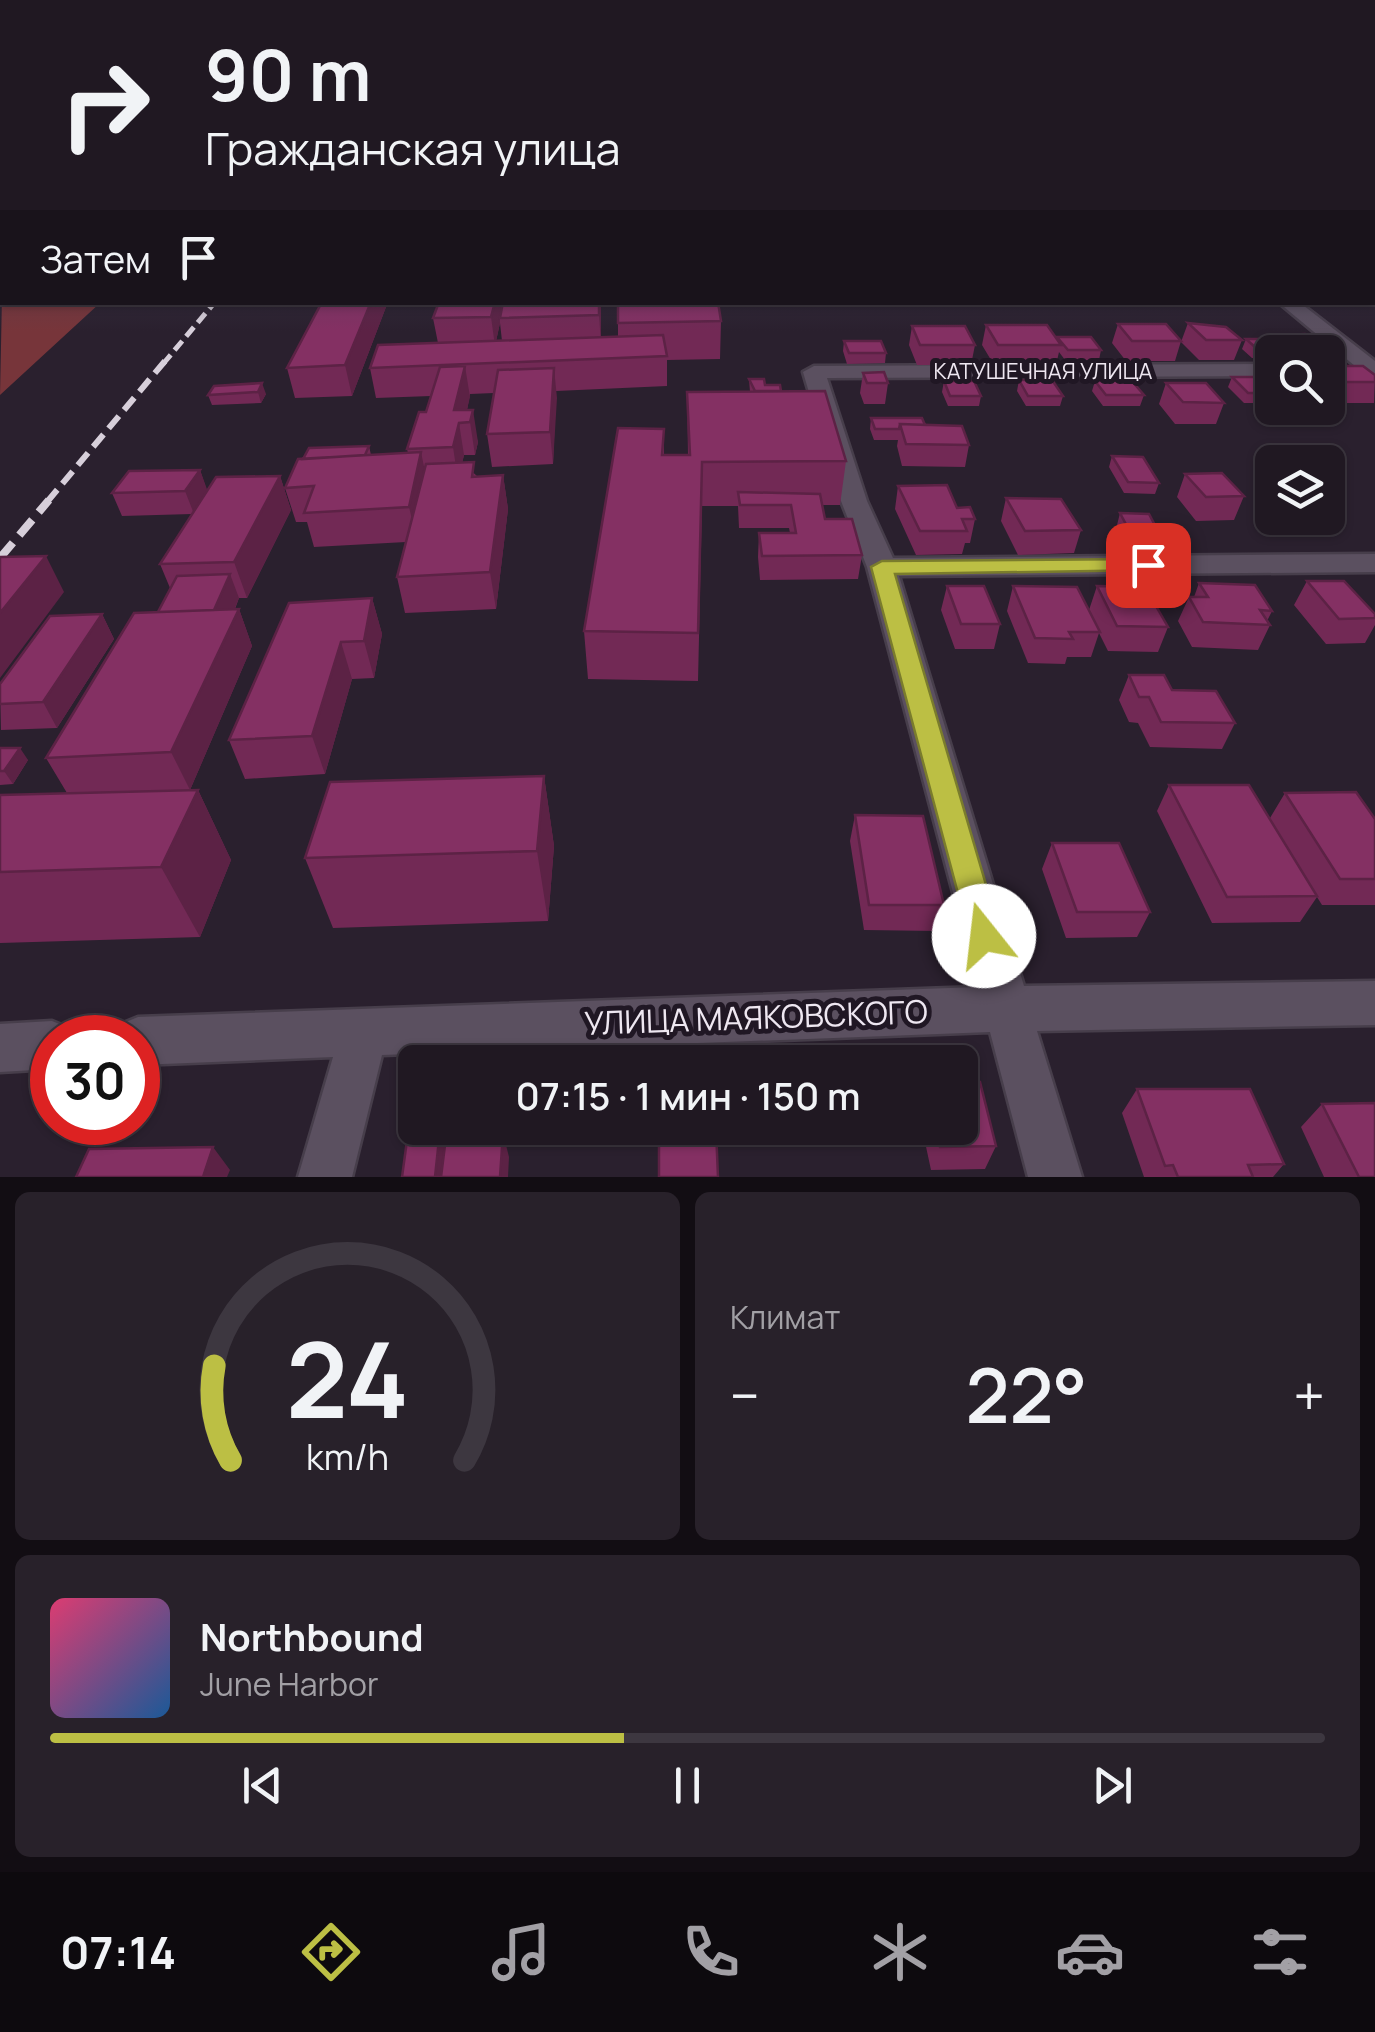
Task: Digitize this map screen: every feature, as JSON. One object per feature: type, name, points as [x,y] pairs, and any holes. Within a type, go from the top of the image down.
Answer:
[{"type":"street","points":[[1291,305],[1374,371]]},
{"type":"street","name":"КАТУШЕЧНАЯ УЛИЦА","points":[[882,567],[854,501],[814,372],[1255,370]]},
{"type":"street","points":[[1345,370],[1374,371]]},
{"type":"street","points":[[1056,1177],[882,567],[1375,564]]},
{"type":"street","name":"УЛИЦА МАЯКОВСКОГО","points":[[160,1041],[1005,1009],[1375,1003]]},
{"type":"street","points":[[325,1177],[364,1031]]},
{"type":"street","points":[[0,1048],[30,1047]]},
{"type":"shaded area","points":[[2,305],[98,305],[0,395]]},
{"type":"building","points":[[320,305],[370,305],[345,365],[287,368]]},
{"type":"building","points":[[438,305],[494,305],[491,317],[433,318]]},
{"type":"building","points":[[502,305],[599,305],[599,315],[500,318]]},
{"type":"building","points":[[618,305],[718,305],[721,321],[618,323]]},
{"type":"building","points":[[1188,323],[1226,327],[1242,340],[1206,340]]},
{"type":"building","points":[[1118,324],[1166,324],[1181,341],[1132,341]]},
{"type":"building","points":[[986,325],[1047,325],[1061,345],[998,345]]},
{"type":"building","points":[[912,326],[965,326],[975,345],[920,345]]},
{"type":"building","points":[[663,335],[667,356],[370,368],[378,345]]},
{"type":"building","points":[[1057,337],[1091,337],[1101,350],[1068,350]]},
{"type":"building","points":[[844,341],[881,341],[886,353],[849,353]]},
{"type":"building","points":[[465,366],[454,410],[473,410],[470,422],[459,423],[453,447],[407,449],[419,412],[426,412],[440,367]]},
{"type":"building","points":[[1345,366],[1363,366],[1375,375],[1375,382],[1345,382]]},
{"type":"building","points":[[554,368],[550,432],[487,434],[498,370]]},
{"type":"building","points":[[884,372],[888,383],[867,383],[863,373]]},
{"type":"building","points":[[1232,377],[1255,377],[1255,393],[1248,393]]},
{"type":"building","points":[[749,379],[780,385],[781,391],[755,391]]},
{"type":"building","points":[[1019,380],[1052,380],[1063,396],[1028,396]]},
{"type":"building","points":[[1131,380],[1144,395],[1106,395],[1095,381]]},
{"type":"building","points":[[944,381],[974,381],[981,396],[950,396]]},
{"type":"building","points":[[262,383],[258,392],[208,395],[214,386]]},
{"type":"building","points":[[1166,383],[1206,383],[1224,403],[1183,402]]},
{"type":"building","points":[[825,391],[846,461],[702,462],[698,633],[584,631],[618,428],[664,429],[662,455],[690,455],[687,392]]},
{"type":"building","points":[[871,418],[922,418],[925,425],[875,429]]},
{"type":"building","points":[[900,424],[962,426],[969,445],[906,444]]},
{"type":"building","points":[[369,446],[365,455],[303,459],[309,448]]},
{"type":"building","points":[[421,452],[409,507],[304,513],[314,486],[285,488],[298,459]]},
{"type":"building","points":[[1112,456],[1143,457],[1159,483],[1128,482]]},
{"type":"building","points":[[474,462],[472,477],[503,475],[490,572],[397,577],[426,464]]},
{"type":"building","points":[[200,470],[185,491],[112,493],[129,471]]},
{"type":"building","points":[[1222,473],[1244,496],[1206,497],[1185,474]]},
{"type":"building","points":[[280,476],[234,562],[160,564],[216,477]]},
{"type":"building","points":[[947,485],[957,508],[970,507],[975,519],[962,519],[967,531],[920,531],[898,486]]},
{"type":"building","points":[[738,492],[820,494],[825,519],[852,519],[862,555],[762,556],[759,533],[796,533],[791,505],[740,505]]},
{"type":"building","points":[[1006,498],[1061,499],[1081,530],[1025,531]]},
{"type":"building","points":[[1120,513],[1149,514],[1158,531],[1129,530]]},
{"type":"building","points":[[46,556],[0,613],[0,557]]},
{"type":"building","points":[[230,574],[214,610],[158,612],[177,576]]},
{"type":"building","points":[[1307,581],[1344,581],[1375,618],[1339,619]]},
{"type":"building","points":[[1199,583],[1255,585],[1272,611],[1260,610],[1270,625],[1203,622],[1189,597],[1208,597]]},
{"type":"building","points":[[947,586],[984,586],[1000,624],[961,624]]},
{"type":"building","points":[[1013,586],[1077,587],[1100,632],[1069,632],[1073,639],[1035,638]]},
{"type":"building","points":[[1097,586],[1145,587],[1168,627],[1117,626]]},
{"type":"building","points":[[372,598],[364,641],[341,642],[312,736],[229,740],[289,603]]},
{"type":"building","points":[[239,609],[171,752],[46,758],[134,613]]},
{"type":"building","points":[[102,614],[43,702],[0,704],[0,684],[50,616]]},
{"type":"building","points":[[1129,675],[1164,675],[1172,690],[1216,691],[1235,723],[1161,722],[1149,697],[1139,697]]},
{"type":"building","points":[[0,748],[20,748],[4,771],[0,771]]},
{"type":"building","points":[[544,776],[537,851],[305,858],[330,782]]},
{"type":"building","points":[[1169,785],[1249,785],[1317,896],[1227,897]]},
{"type":"building","points":[[198,790],[161,867],[0,872],[0,795]]},
{"type":"building","points":[[1356,792],[1375,819],[1375,879],[1340,879],[1285,793]]},
{"type":"building","points":[[855,815],[923,816],[944,905],[869,905]]},
{"type":"building","points":[[1052,843],[1119,843],[1150,912],[1077,912]]},
{"type":"building","points":[[980,1082],[996,1146],[940,1147],[978,1145]]},
{"type":"building","points":[[1137,1089],[1250,1089],[1284,1164],[1248,1165],[1253,1177],[1178,1177],[1173,1165],[1165,1166]]},
{"type":"building","points":[[1375,1103],[1375,1177],[1359,1177],[1322,1104]]},
{"type":"building","points":[[406,1145],[438,1145],[435,1177],[402,1177]]},
{"type":"building","points":[[445,1145],[502,1145],[500,1177],[441,1177]]},
{"type":"building","points":[[659,1145],[717,1145],[718,1177],[659,1177]]},
{"type":"building","points":[[213,1147],[203,1177],[76,1177],[89,1149]]},
{"type":"railway","points":[[163,364],[212,305]]},
{"type":"railway","points":[[47,502],[165,361]]},
{"type":"railway","points":[[0,558],[49,500]]},
{"type":"route","points":[[984,936],[882,567],[1148,565]]}]
